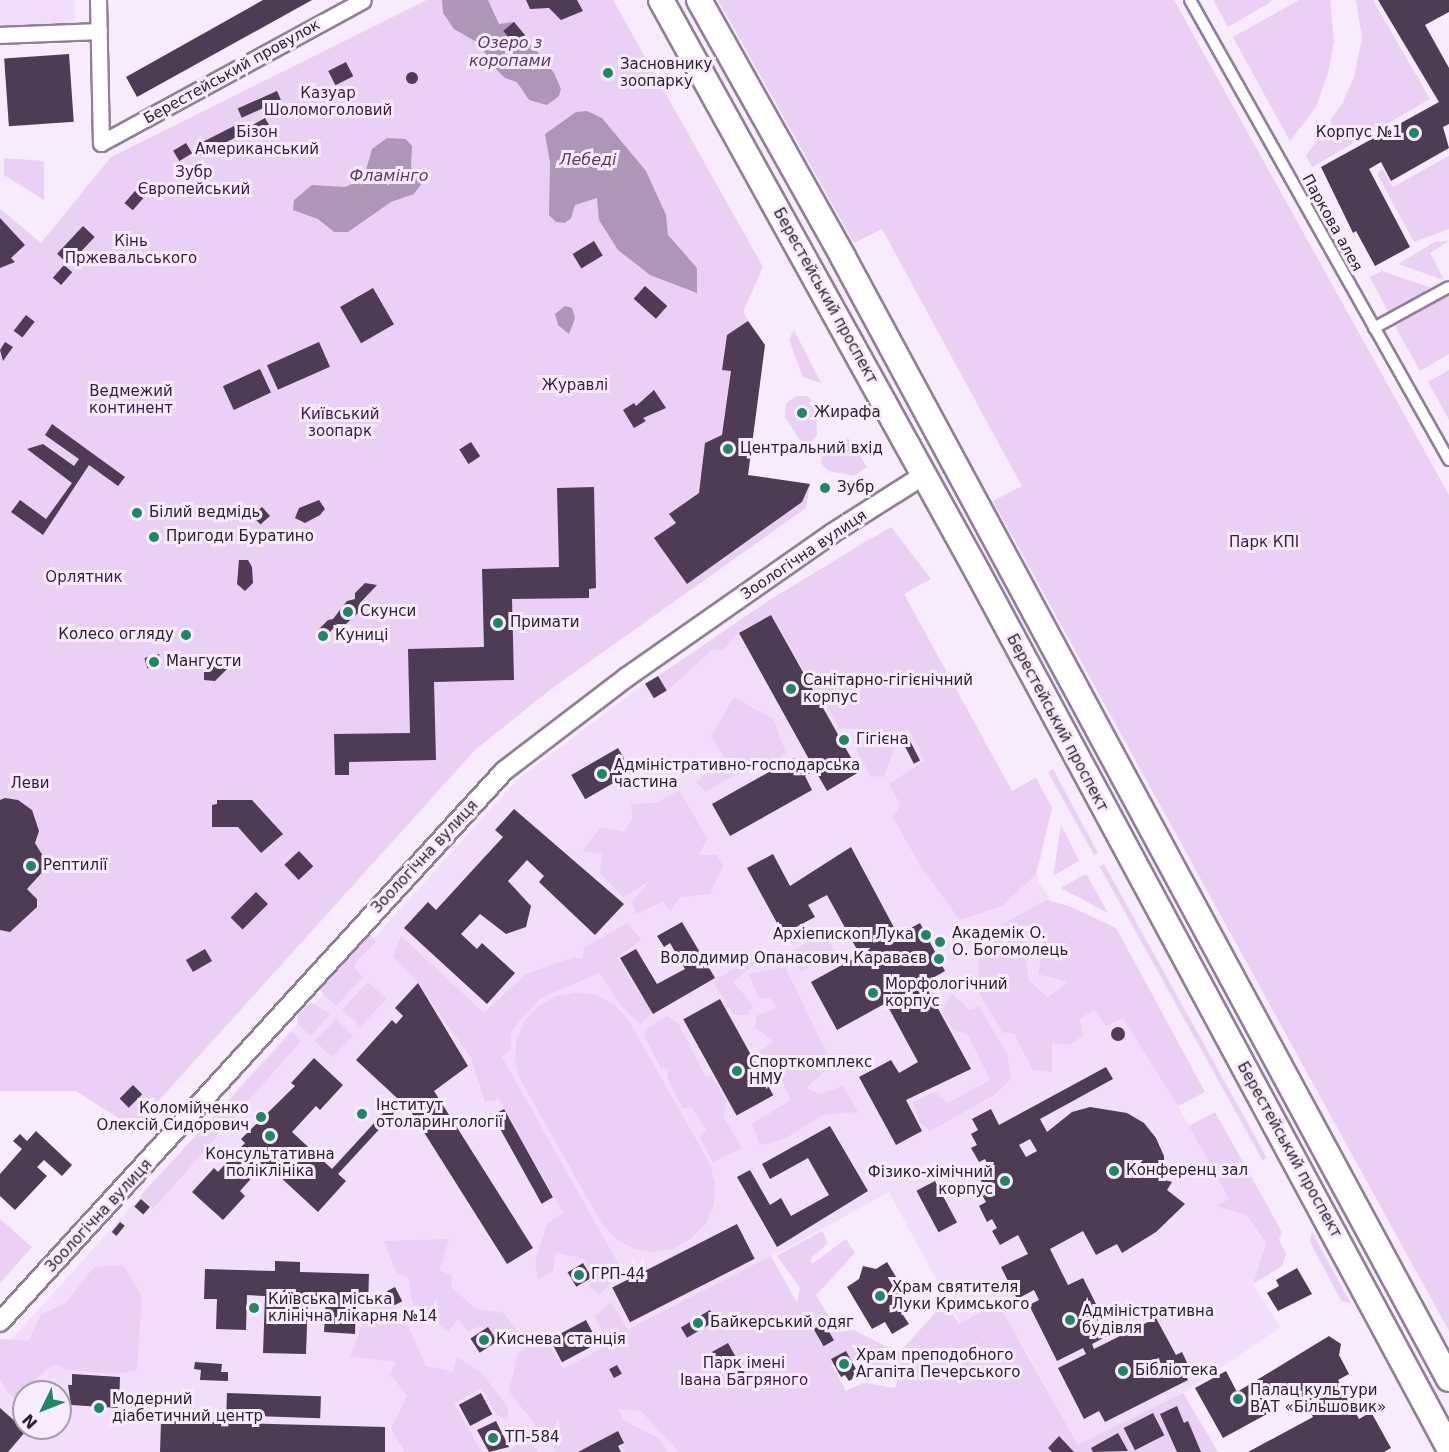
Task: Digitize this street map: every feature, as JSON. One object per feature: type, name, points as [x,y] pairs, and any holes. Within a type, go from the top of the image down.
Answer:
[{"type":"main road","name":"Берестейський проспект","points":[[662,0],[924,475],[1449,1448]]},
{"type":"main road","name":"Берестейський проспект","points":[[699,0],[843,257],[1449,1379]]},
{"type":"street","points":[[0,35],[99,31],[98,0]]},
{"type":"street","name":"Берестейський провулок","points":[[99,31],[101,143],[363,0]]},
{"type":"street","name":"Паркова алея","points":[[1190,0],[1449,460]]},
{"type":"street","points":[[1374,328],[1449,287]]},
{"type":"street","name":"Зоологічна вулиця","points":[[0,1322],[504,771],[627,677],[831,534],[924,475]]},
{"type":"shaded area","points":[[0,0],[75,0],[75,29],[0,29]]},
{"type":"shaded area","points":[[869,538],[1042,856],[1036,868],[1038,881],[1053,904],[1069,906],[1229,1199],[1217,1206],[1247,1215],[1266,1243],[1253,1284],[1280,1328],[1183,1393],[1078,1446],[1021,1341],[981,1362],[889,1192],[761,1262],[697,1452],[0,1452],[0,1352],[517,780],[635,691]]},
{"type":"green space","name":"Київський зоопарк","points":[[427,0],[613,0],[763,267],[743,312],[765,345],[748,475],[810,484],[806,508],[551,689],[475,750],[134,1128],[76,1091],[0,1091],[0,209],[41,243],[111,157]]},
{"type":"green space","name":"Парк КПІ","points":[[718,0],[1174,0],[1449,495],[1449,1331],[993,501],[1022,486],[882,229],[854,243]]},
{"type":"green space","points":[[1213,0],[1274,0],[1228,27]]},
{"type":"green space","points":[[1299,0],[1330,0],[1334,41],[1328,73],[1316,107],[1290,141],[1233,37]]},
{"type":"green space","points":[[1356,0],[1373,0],[1430,99],[1312,167],[1306,156],[1342,104],[1354,77],[1362,38]]},
{"type":"green space","points":[[1449,156],[1449,229],[1414,242],[1377,174],[1382,169],[1393,187]]},
{"type":"green space","points":[[4,158],[44,161],[44,200],[4,175]]},
{"type":"green space","points":[[1449,241],[1430,253],[1444,280],[1398,264],[1435,242]]},
{"type":"green space","points":[[1382,271],[1435,289],[1389,313],[1370,277]]},
{"type":"green space","points":[[1449,295],[1449,354],[1420,371],[1395,326]]},
{"type":"green space","points":[[794,330],[821,383],[803,377],[789,339]]},
{"type":"green space","points":[[1449,370],[1449,420],[1428,382]]},
{"type":"green space","points":[[795,396],[807,396],[816,405],[817,435],[810,444],[800,440],[785,417],[786,404]]},
{"type":"green space","points":[[844,438],[849,439],[867,467],[854,476],[829,471],[821,463],[823,452],[833,451]]},
{"type":"green space","points":[[891,527],[931,579],[904,594],[1012,791],[1036,778],[1052,808],[1036,874],[1002,906],[960,920],[923,870],[893,818],[900,804],[889,784],[924,761],[909,730],[900,731],[884,777],[870,776],[856,749],[867,738],[860,730],[839,728],[771,615],[739,633],[722,651],[713,649],[667,691],[658,676],[771,599]]},
{"type":"green space","points":[[734,697],[773,719],[786,753],[769,768],[747,767],[706,792],[696,782],[725,758],[711,736]]},
{"type":"green space","points":[[1053,769],[1098,853],[1094,855],[1048,772]]},
{"type":"green space","points":[[679,790],[707,838],[699,855],[717,855],[723,866],[710,894],[680,897],[670,911],[663,902],[636,914],[632,901],[650,881],[623,897],[600,873],[602,854],[582,851],[601,827],[624,832],[633,818],[631,804],[656,803]]},
{"type":"green space","points":[[1061,825],[1079,861],[1053,876]]},
{"type":"green space","points":[[1104,864],[1267,1158],[1263,1160],[1100,866]]},
{"type":"green space","points":[[1086,874],[1108,913],[1061,888]]},
{"type":"green space","points":[[1046,900],[1069,906],[1116,928],[1205,1092],[1178,1106],[1123,1018],[1106,1026],[1094,1010],[1080,1019],[1083,1036],[1069,1045],[1052,1043],[1052,1072],[1033,1070],[1014,1034],[1002,1032],[980,995],[978,960],[998,952],[1006,958],[1025,956],[1029,981],[1048,997],[1068,982],[1038,974],[1045,935],[1012,947],[1006,940],[977,956],[976,939]]},
{"type":"green space","points":[[628,923],[641,940],[617,958],[642,998],[667,998],[641,1024],[622,1007],[599,973],[541,998],[511,1031],[511,1050],[502,1057],[623,1272],[599,1295],[589,1286],[595,1278],[583,1259],[556,1252],[553,1271],[538,1279],[535,1263],[547,1224],[563,1213],[499,1099],[485,1102],[471,1058],[416,980],[393,957],[401,936],[484,1013],[526,974],[574,957],[582,959],[585,947]]},
{"type":"green space","points":[[824,933],[835,952],[801,972],[790,952]]},
{"type":"green space","points":[[370,935],[376,941],[353,966],[363,977],[336,1006],[320,990]]},
{"type":"green space","points":[[759,953],[759,961],[733,981],[753,1006],[748,1015],[734,1015],[713,982]]},
{"type":"green space","points":[[785,967],[832,1064],[806,1088],[820,1094],[843,1086],[858,1112],[823,1115],[784,1139],[760,1145],[752,1124],[791,1100],[782,1082],[772,1083],[756,1054],[773,1041],[755,1028],[756,1016],[776,1008],[770,998],[759,999],[749,974]]},
{"type":"green space","points":[[368,982],[386,999],[360,1027],[342,1010]]},
{"type":"green space","points":[[576,992],[597,995],[615,1005],[629,1021],[710,1164],[715,1184],[714,1204],[706,1223],[692,1238],[675,1248],[654,1252],[634,1249],[616,1239],[602,1224],[521,1081],[515,1061],[516,1041],[524,1021],[538,1006],[556,996]]},
{"type":"green space","points":[[951,993],[970,1010],[979,1006],[1007,1054],[1011,1079],[994,1095],[930,1131],[920,1122],[913,1102],[934,1092],[948,1103],[990,1080],[967,1033],[954,1031],[942,1011]]},
{"type":"green space","points":[[311,1002],[330,1014],[311,1036],[298,1024],[297,1016]]},
{"type":"green space","points":[[667,1016],[678,1023],[706,1077],[712,1076],[726,1102],[723,1116],[742,1148],[713,1162],[700,1138],[706,1130],[692,1108],[683,1108],[667,1078],[669,1069],[661,1068],[644,1036],[645,1030]]},
{"type":"green space","points":[[336,1019],[353,1036],[332,1057],[315,1040]]},
{"type":"green space","points":[[292,1032],[301,1041],[153,1209],[140,1196]]},
{"type":"green space","points":[[1215,1112],[1282,1232],[1279,1239],[1286,1254],[1282,1266],[1253,1284],[1266,1243],[1247,1215],[1216,1206],[1229,1199],[1189,1126]]},
{"type":"green space","points":[[0,1219],[32,1247],[0,1283]]},
{"type":"green space","name":"Парк імені Івана Багряного","points":[[822,1231],[828,1243],[811,1258],[812,1264],[846,1239],[855,1253],[816,1295],[838,1332],[854,1330],[899,1353],[945,1302],[959,1324],[998,1303],[1078,1445],[1183,1393],[1218,1452],[679,1452],[641,1411],[618,1409],[623,1420],[660,1439],[667,1452],[625,1452],[616,1438],[593,1452],[556,1452],[509,1391],[518,1353],[542,1335],[564,1369],[609,1344],[595,1317],[611,1302],[634,1340],[628,1329],[771,1256],[797,1303],[800,1288],[777,1256]],"holes":[[[852,1362],[899,1375],[895,1388],[863,1383],[846,1391],[832,1365]]]},
{"type":"green space","points":[[1312,1232],[1351,1304],[1341,1300],[1310,1242]]},
{"type":"green space","points":[[449,1239],[440,1270],[452,1276],[451,1287],[476,1309],[504,1313],[517,1332],[503,1344],[481,1326],[468,1331],[458,1319],[448,1332],[412,1302],[409,1279],[396,1272],[384,1241]]},
{"type":"green space","points":[[123,1265],[142,1297],[137,1370],[117,1374],[67,1370],[55,1364],[36,1380],[12,1380],[12,1396],[10,1395],[0,1380],[0,1339],[29,1341],[41,1314],[65,1304],[94,1267]]},
{"type":"green space","points":[[382,1294],[405,1319],[426,1366],[453,1372],[457,1357],[482,1373],[508,1408],[507,1420],[497,1415],[481,1388],[454,1404],[482,1452],[405,1452],[391,1429],[407,1396],[390,1374],[396,1362],[350,1357],[365,1318]]},
{"type":"green space","points":[[523,1425],[538,1452],[509,1452],[515,1446],[508,1429]]},
{"type":"water","name":"Озеро з коропами","points":[[442,0],[488,0],[499,24],[514,22],[554,73],[561,89],[559,96],[547,105],[529,100],[517,82],[505,78],[492,65],[480,44],[454,29],[443,13]]},
{"type":"water","name":"Лебеді","points":[[587,111],[602,118],[646,171],[666,215],[668,235],[697,268],[697,293],[650,275],[618,250],[599,220],[597,198],[575,205],[571,218],[565,223],[556,222],[549,215],[550,163],[545,134],[576,112]]},
{"type":"water","name":"Фламінго","points":[[387,138],[406,139],[412,146],[411,167],[422,183],[414,194],[391,202],[348,232],[334,232],[318,219],[293,210],[294,200],[312,185],[345,187],[354,183],[365,173],[372,149]]},
{"type":"water","points":[[565,306],[572,308],[575,318],[569,334],[558,325],[555,314]]},
{"type":"building","points":[[263,0],[312,0],[137,97],[126,77]]},
{"type":"building","points":[[526,0],[577,0],[583,11],[561,20],[549,8],[530,9]]},
{"type":"building","name":"Корпус №1","points":[[1378,0],[1449,0],[1449,12],[1425,25],[1449,68],[1449,124],[1443,127],[1449,148],[1391,181],[1381,162],[1369,169],[1410,247],[1375,266],[1356,231],[1353,233],[1321,167],[1439,102]]},
{"type":"building","points":[[514,22],[525,35],[514,44],[503,31]]},
{"type":"building","points":[[69,54],[74,122],[9,126],[4,59]]},
{"type":"building","points":[[346,62],[353,76],[335,85],[328,71]]},
{"type":"building","points":[[414,72],[418,78],[414,84],[410,84],[406,76]]},
{"type":"building","points":[[277,91],[281,100],[242,118],[238,108]]},
{"type":"building","points":[[265,118],[269,125],[251,135],[247,128]]},
{"type":"building","points":[[234,126],[239,136],[201,155],[196,146]]},
{"type":"building","points":[[186,143],[192,153],[179,161],[173,151]]},
{"type":"building","points":[[135,191],[143,198],[133,210],[125,203]]},
{"type":"building","points":[[0,218],[25,245],[11,258],[15,262],[0,268]]},
{"type":"building","points":[[83,226],[95,237],[69,265],[57,254]]},
{"type":"building","points":[[594,241],[603,256],[581,268],[573,254]]},
{"type":"building","points":[[64,265],[72,272],[61,285],[53,278]]},
{"type":"building","points":[[645,286],[667,306],[656,319],[634,299]]},
{"type":"building","points":[[373,288],[394,324],[361,343],[340,307]]},
{"type":"building","points":[[26,315],[35,322],[22,338],[14,331]]},
{"type":"building","name":"Центральний вхід","points":[[748,321],[765,345],[748,475],[810,484],[802,502],[687,584],[654,538],[676,523],[669,514],[699,493],[705,443],[722,435],[731,371],[722,370],[727,335]]},
{"type":"building","points":[[5,342],[13,347],[3,361],[0,350]]},
{"type":"building","points":[[319,342],[330,367],[278,390],[267,365]]},
{"type":"building","points":[[260,369],[271,393],[234,410],[223,386]]},
{"type":"building","points":[[654,390],[666,408],[643,418],[646,421],[634,428],[623,410],[634,403],[636,406]]},
{"type":"building","points":[[52,424],[125,477],[118,486],[89,465],[43,535],[11,512],[20,500],[46,519],[72,483],[27,449],[43,444],[74,466],[79,459],[45,435]]},
{"type":"building","points":[[471,442],[480,456],[469,464],[459,450]]},
{"type":"building","name":"Примати","points":[[594,487],[596,588],[589,589],[589,598],[512,599],[514,680],[434,682],[436,760],[349,762],[349,775],[335,775],[334,734],[410,733],[408,649],[484,647],[482,569],[559,567],[557,488]]},
{"type":"building","points":[[319,500],[325,509],[320,515],[305,523],[295,518],[299,508]]},
{"type":"building","points":[[262,507],[270,516],[260,525],[252,516]]},
{"type":"building","points":[[239,560],[248,560],[252,567],[253,583],[245,591],[237,584]]},
{"type":"building","points":[[365,583],[377,585],[360,603],[358,613],[346,624],[337,624],[321,642],[318,630],[328,620],[333,619],[347,601],[355,599],[355,593]]},
{"type":"building","name":"Санітарно-гігієнічний корпус","points":[[771,615],[859,772],[827,791],[815,770],[805,776],[812,790],[730,836],[712,804],[794,758],[800,767],[810,761],[739,633]]},
{"type":"building","name":"Мангусти","points":[[159,654],[162,665],[147,669],[145,658]]},
{"type":"building","points":[[225,655],[230,662],[227,669],[215,681],[204,680],[204,670]]},
{"type":"building","points":[[658,676],[667,691],[654,698],[645,684]]},
{"type":"building","points":[[906,733],[920,761],[914,764],[900,736]]},
{"type":"building","name":"Адміністративно-господарська частина","points":[[618,748],[632,772],[585,799],[571,775]]},
{"type":"building","name":"Рептилії","points":[[5,798],[18,800],[32,810],[39,831],[35,843],[46,861],[68,865],[46,868],[27,889],[37,899],[37,907],[10,932],[0,930],[0,800]]},
{"type":"building","points":[[217,800],[252,800],[283,834],[261,853],[238,827],[212,827],[212,805],[217,804]]},
{"type":"building","points":[[514,809],[624,904],[595,935],[539,882],[544,876],[527,860],[508,881],[531,906],[526,927],[506,934],[480,914],[461,934],[477,949],[482,943],[515,973],[487,1004],[404,928],[428,902],[436,910],[503,837],[495,830]]},
{"type":"building","name":"Морфологічний корпус","points":[[851,847],[898,935],[920,923],[945,971],[924,983],[971,1069],[906,1100],[922,1131],[896,1145],[859,1077],[891,1060],[899,1073],[918,1062],[886,1003],[837,1030],[811,982],[860,955],[827,895],[808,905],[815,917],[783,934],[747,868],[773,854],[790,886]]},
{"type":"building","points":[[299,851],[313,866],[299,880],[284,865]]},
{"type":"building","points":[[256,892],[268,904],[243,929],[231,917]]},
{"type":"building","points":[[682,922],[715,978],[653,1014],[620,958],[636,949],[657,984],[685,969],[670,943],[664,947],[657,936]]},
{"type":"building","points":[[205,949],[212,961],[193,972],[186,960]]},
{"type":"building","points":[[418,983],[468,1066],[434,1091],[533,1248],[507,1264],[408,1107],[400,1113],[397,1110],[338,1174],[346,1181],[318,1212],[265,1163],[240,1191],[245,1196],[223,1220],[192,1192],[214,1168],[218,1172],[245,1143],[241,1139],[295,1086],[291,1083],[314,1058],[343,1085],[320,1110],[316,1106],[292,1132],[332,1169],[397,1098],[356,1060],[392,1020],[396,1024],[403,1016],[395,1008]]},
{"type":"building","name":"Спорткомплекс НМУ","points":[[720,999],[773,1095],[737,1116],[683,1019]]},
{"type":"building","points":[[1115,1027],[1121,1027],[1125,1034],[1121,1041],[1115,1041],[1111,1037],[1111,1031]]},
{"type":"building","points":[[1106,1067],[1113,1079],[1040,1119],[1047,1132],[1072,1112],[1090,1107],[1127,1113],[1144,1123],[1156,1138],[1164,1156],[1165,1180],[1172,1182],[1167,1190],[1185,1204],[1156,1232],[1122,1253],[1117,1244],[1096,1255],[1083,1231],[1050,1249],[1068,1285],[1083,1278],[1111,1334],[1092,1344],[1094,1349],[1156,1318],[1176,1355],[1182,1352],[1190,1369],[1184,1372],[1188,1380],[1105,1422],[1099,1411],[1084,1419],[1058,1368],[1086,1354],[1083,1348],[1057,1361],[1029,1305],[1039,1300],[1034,1290],[1017,1299],[1001,1267],[1028,1254],[1018,1235],[1000,1245],[992,1231],[997,1228],[992,1219],[987,1222],[979,1206],[986,1202],[980,1191],[985,1188],[978,1175],[990,1169],[985,1159],[979,1162],[971,1148],[977,1145],[971,1134],[978,1130],[972,1119],[991,1109],[999,1125]],"holes":[[[1030,1139],[1037,1151],[1026,1157],[1019,1145]]]},
{"type":"building","points":[[133,1085],[142,1094],[129,1108],[120,1098]]},
{"type":"building","points":[[504,1109],[553,1197],[542,1204],[493,1115]]},
{"type":"building","points":[[830,1126],[868,1191],[777,1247],[737,1177],[750,1170],[770,1205],[781,1198],[791,1216],[829,1195],[808,1158],[770,1179],[762,1164]]},
{"type":"building","points":[[36,1131],[72,1165],[62,1176],[44,1160],[37,1167],[47,1176],[15,1210],[0,1196],[0,1174],[22,1149],[13,1141],[20,1134],[27,1141]]},
{"type":"building","points":[[935,1181],[957,1222],[939,1232],[916,1191]]},
{"type":"building","points":[[141,1199],[150,1207],[143,1214],[134,1206]]},
{"type":"building","points":[[120,1222],[125,1226],[116,1236],[112,1232]]},
{"type":"building","points":[[737,1224],[755,1259],[630,1322],[612,1288]]},
{"type":"building","points":[[275,1261],[300,1262],[300,1272],[369,1274],[368,1305],[356,1304],[355,1334],[324,1332],[326,1298],[308,1297],[306,1354],[263,1353],[265,1296],[247,1295],[246,1330],[216,1329],[217,1299],[204,1299],[205,1269],[275,1271]]},
{"type":"building","name":"Храм святителя Луки Кримського","points":[[887,1262],[913,1305],[901,1312],[909,1324],[892,1334],[885,1322],[872,1329],[847,1287],[859,1279],[863,1266],[876,1269]]},
{"type":"building","name":"ГРП-44","points":[[583,1263],[592,1278],[576,1287],[568,1272]]},
{"type":"building","points":[[1297,1268],[1312,1294],[1278,1311],[1267,1293],[1279,1286],[1276,1280]]},
{"type":"building","points":[[395,1287],[402,1301],[394,1305],[387,1291]]},
{"type":"building","name":"Байкерський одяг","points":[[710,1310],[716,1320],[687,1338],[681,1328]]},
{"type":"building","points":[[586,1320],[598,1343],[562,1362],[550,1339]]},
{"type":"building","points":[[824,1323],[834,1340],[824,1346],[814,1329]]},
{"type":"building","name":"Киснева станція","points":[[488,1327],[497,1341],[480,1353],[470,1338]]},
{"type":"building","name":"Палац культури ВАТ «Більшовик»","points":[[1329,1336],[1341,1344],[1339,1355],[1349,1374],[1338,1380],[1359,1419],[1371,1412],[1391,1448],[1384,1452],[1248,1452],[1313,1417],[1297,1387],[1263,1406],[1267,1414],[1223,1438],[1195,1388],[1226,1371],[1237,1392]]},
{"type":"building","points":[[728,1343],[747,1377],[731,1386],[712,1352]]},
{"type":"building","name":"Храм преподобного Агапіта Печерського","points":[[846,1351],[856,1369],[853,1371],[856,1377],[849,1381],[845,1375],[841,1377],[831,1359]]},
{"type":"building","points":[[195,1362],[222,1364],[221,1372],[228,1372],[228,1381],[200,1380],[201,1370],[194,1369]]},
{"type":"building","points":[[617,1365],[622,1374],[614,1378],[609,1369]]},
{"type":"building","points":[[72,1374],[120,1377],[119,1408],[72,1405]]},
{"type":"building","points":[[227,1393],[321,1396],[320,1418],[226,1415]]},
{"type":"building","name":"ТП-584","points":[[481,1393],[492,1414],[470,1426],[459,1405]]},
{"type":"building","points":[[1177,1406],[1184,1423],[1188,1421],[1201,1452],[1177,1452],[1160,1414]]},
{"type":"building","points":[[0,1408],[12,1419],[12,1440],[18,1440],[8,1452],[0,1452]]},
{"type":"building","points":[[1153,1413],[1164,1435],[1135,1450],[1124,1428]]},
{"type":"building","points":[[161,1421],[385,1427],[385,1452],[160,1452]]},
{"type":"building","name":"ТП-584","points":[[496,1421],[509,1447],[489,1452],[477,1430]]},
{"type":"building","points":[[618,1431],[624,1443],[618,1446],[621,1452],[578,1452]]},
{"type":"building","points":[[1118,1433],[1128,1451],[1093,1452],[1091,1448]]},
{"type":"building","points":[[1059,1436],[1074,1452],[1052,1452],[1048,1448]]},
{"type":"place","name":"Засновнику зоопарку","points":[[608,73]]},
{"type":"place","name":"Корпус №1","points":[[1414,133]]},
{"type":"place","name":"Жирафа","points":[[802,413]]},
{"type":"place","name":"Центральний вхід","points":[[728,449]]},
{"type":"place","name":"Зубр","points":[[825,488]]},
{"type":"place","name":"Білий ведмідь","points":[[137,513]]},
{"type":"place","name":"Пригоди Буратино","points":[[154,537]]},
{"type":"place","name":"Скунси","points":[[348,612]]},
{"type":"place","name":"Примати","points":[[498,623]]},
{"type":"place","name":"Колесо огляду","points":[[186,635]]},
{"type":"place","name":"Куниці","points":[[323,636]]},
{"type":"place","name":"Мангусти","points":[[154,662]]},
{"type":"place","name":"Санітарно-гігієнічний корпус","points":[[791,689]]},
{"type":"place","name":"Гігієна","points":[[844,740]]},
{"type":"place","name":"Адміністративно-господарська частина","points":[[602,774]]},
{"type":"place","name":"Рептилії","points":[[31,866]]},
{"type":"place","name":"Архіепископ Лука","points":[[926,935]]},
{"type":"place","name":"Академік О. О. Богомолець","points":[[940,942]]},
{"type":"place","name":"Володимир Опанасович Караваєв","points":[[939,959]]},
{"type":"place","name":"Морфологічний корпус","points":[[873,993]]},
{"type":"place","name":"Спорткомплекс НМУ","points":[[737,1071]]},
{"type":"place","name":"Інститут отоларингології","points":[[362,1114]]},
{"type":"place","name":"Коломійченко Олексій Сидорович","points":[[261,1117]]},
{"type":"place","name":"Консультативна поліклініка","points":[[270,1136]]},
{"type":"place","name":"Конференц зал","points":[[1114,1171]]},
{"type":"place","name":"Фізико-хімічний корпус","points":[[1005,1181]]},
{"type":"place","name":"ГРП-44","points":[[579,1275]]},
{"type":"place","name":"Храм святителя Луки Кримського","points":[[880,1296]]},
{"type":"place","name":"Київська міська клінічна лікарня №14","points":[[254,1308]]},
{"type":"place","name":"Адміністративна будівля","points":[[1070,1320]]},
{"type":"place","name":"Байкерський одяг","points":[[698,1323]]},
{"type":"place","name":"Киснева станція","points":[[484,1340]]},
{"type":"place","name":"Храм преподобного Агапіта Печерського","points":[[844,1364]]},
{"type":"place","name":"Бібліотека","points":[[1123,1371]]},
{"type":"place","name":"Палац культури ВАТ «Більшовик»","points":[[1238,1399]]},
{"type":"place","name":"Модерний діабетичний центр","points":[[99,1408]]},
{"type":"place","name":"ТП-584","points":[[493,1438]]},
{"type":"park label","name":"Казуар Шоломоголовий","points":[[328,102]]},
{"type":"park label","name":"Бізон Американський","points":[[257,140]]},
{"type":"park label","name":"Зубр Європейський","points":[[194,180]]},
{"type":"park label","name":"Кінь Пржевальського","points":[[131,250]]},
{"type":"park label","name":"Журавлі","points":[[575,386]]},
{"type":"park label","name":"Ведмежий континент","points":[[131,400]]},
{"type":"park label","name":"Орлятник","points":[[84,578]]},
{"type":"park label","name":"Леви","points":[[30,784]]}]
